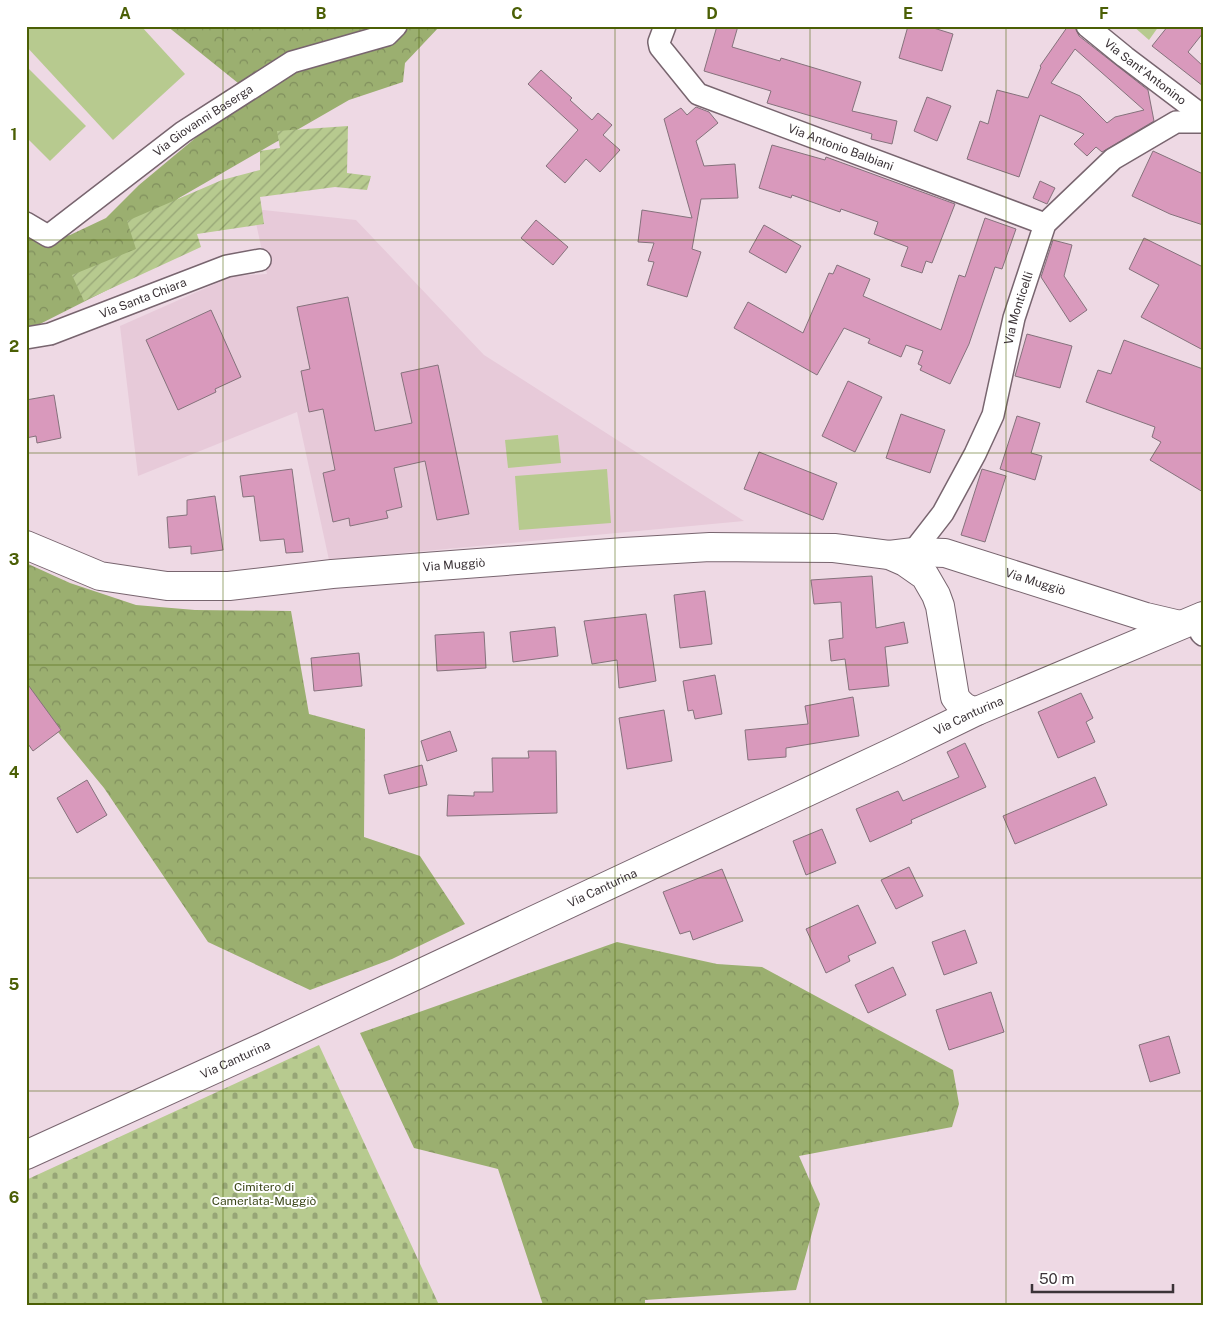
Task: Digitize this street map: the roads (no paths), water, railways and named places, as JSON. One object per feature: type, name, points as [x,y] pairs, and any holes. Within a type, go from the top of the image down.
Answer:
[{"type":"street","name":"Via Giovanni Baserga","points":[[26,223],[48,236],[183,132],[292,62],[387,35],[396,26]]},
{"type":"street","name":"Via Sant'Antonino","points":[[1087,26],[1203,116]]},
{"type":"street","name":"Via Antonio Balbiani","points":[[662,34],[660,47],[698,94],[1045,224]]},
{"type":"street","name":"Via Monticelli","points":[[903,556],[943,513],[975,454],[992,415],[1014,318],[1045,224],[1113,159],[1176,122],[1203,122]]},
{"type":"street","name":"Via Santa Chiara","points":[[26,338],[50,334],[227,266],[260,260]]},
{"type":"street","name":"Via Muggiò","points":[[26,545],[100,576],[167,586],[230,586],[332,574],[624,552],[710,548],[834,548],[903,556],[936,552],[945,553],[1146,617],[1198,629]]},
{"type":"street","name":"Via Muggiò","points":[[903,556],[925,576],[936,595],[940,606],[954,692]]},
{"type":"street","name":"Via Canturina","points":[[26,1155],[268,1045],[977,711],[1198,629]]},
{"type":"street","points":[[954,692],[955,697],[964,707],[977,711]]},
{"type":"street","points":[[937,730],[950,705],[954,692]]},
{"type":"park label","name":"Cimitero di Camerlata-Muggiò","points":[[264,1194]]}]
